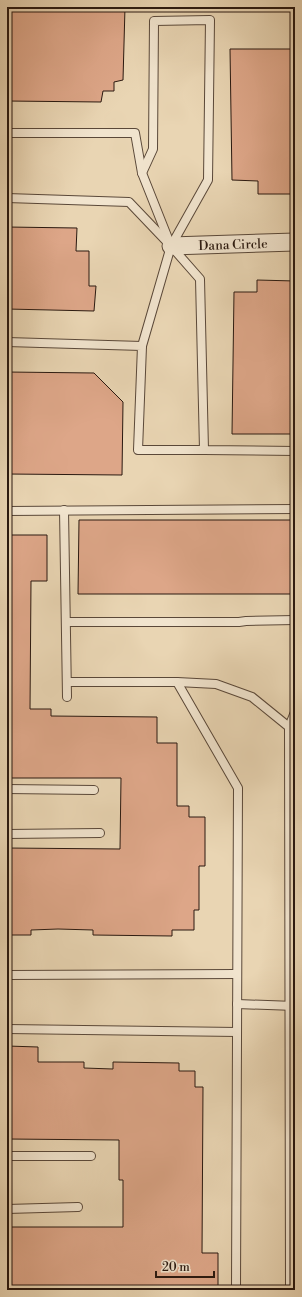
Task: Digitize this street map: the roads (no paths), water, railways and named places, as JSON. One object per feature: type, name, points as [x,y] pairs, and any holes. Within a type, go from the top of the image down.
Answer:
[{"type":"street","name":"Dana Circle","points":[[171,246],[295,242]]},
{"type":"lane","points":[[142,173],[153,149],[154,21],[210,20],[208,180],[171,246],[142,346],[138,450],[295,451]]},
{"type":"lane","points":[[7,134],[135,133],[142,173],[171,246]]},
{"type":"lane","points":[[7,198],[129,202],[200,279],[204,450]]},
{"type":"lane","points":[[7,342],[142,346]]},
{"type":"lane","points":[[7,511],[295,509]]},
{"type":"lane","points":[[64,510],[67,697]]},
{"type":"lane","points":[[66,622],[239,622],[295,620]]},
{"type":"lane","points":[[67,682],[177,682],[216,684],[252,697],[290,727]]},
{"type":"lane","points":[[177,682],[238,788],[236,1290]]},
{"type":"lane","points":[[290,1290],[292,1006],[290,727],[295,712]]},
{"type":"lane","points":[[7,789],[94,790]]},
{"type":"lane","points":[[7,834],[100,833]]},
{"type":"lane","points":[[7,975],[237,974]]},
{"type":"lane","points":[[237,1004],[292,1006]]},
{"type":"lane","points":[[7,1029],[237,1032]]},
{"type":"lane","points":[[7,1156],[91,1156]]},
{"type":"lane","points":[[7,1209],[78,1208]]}]
